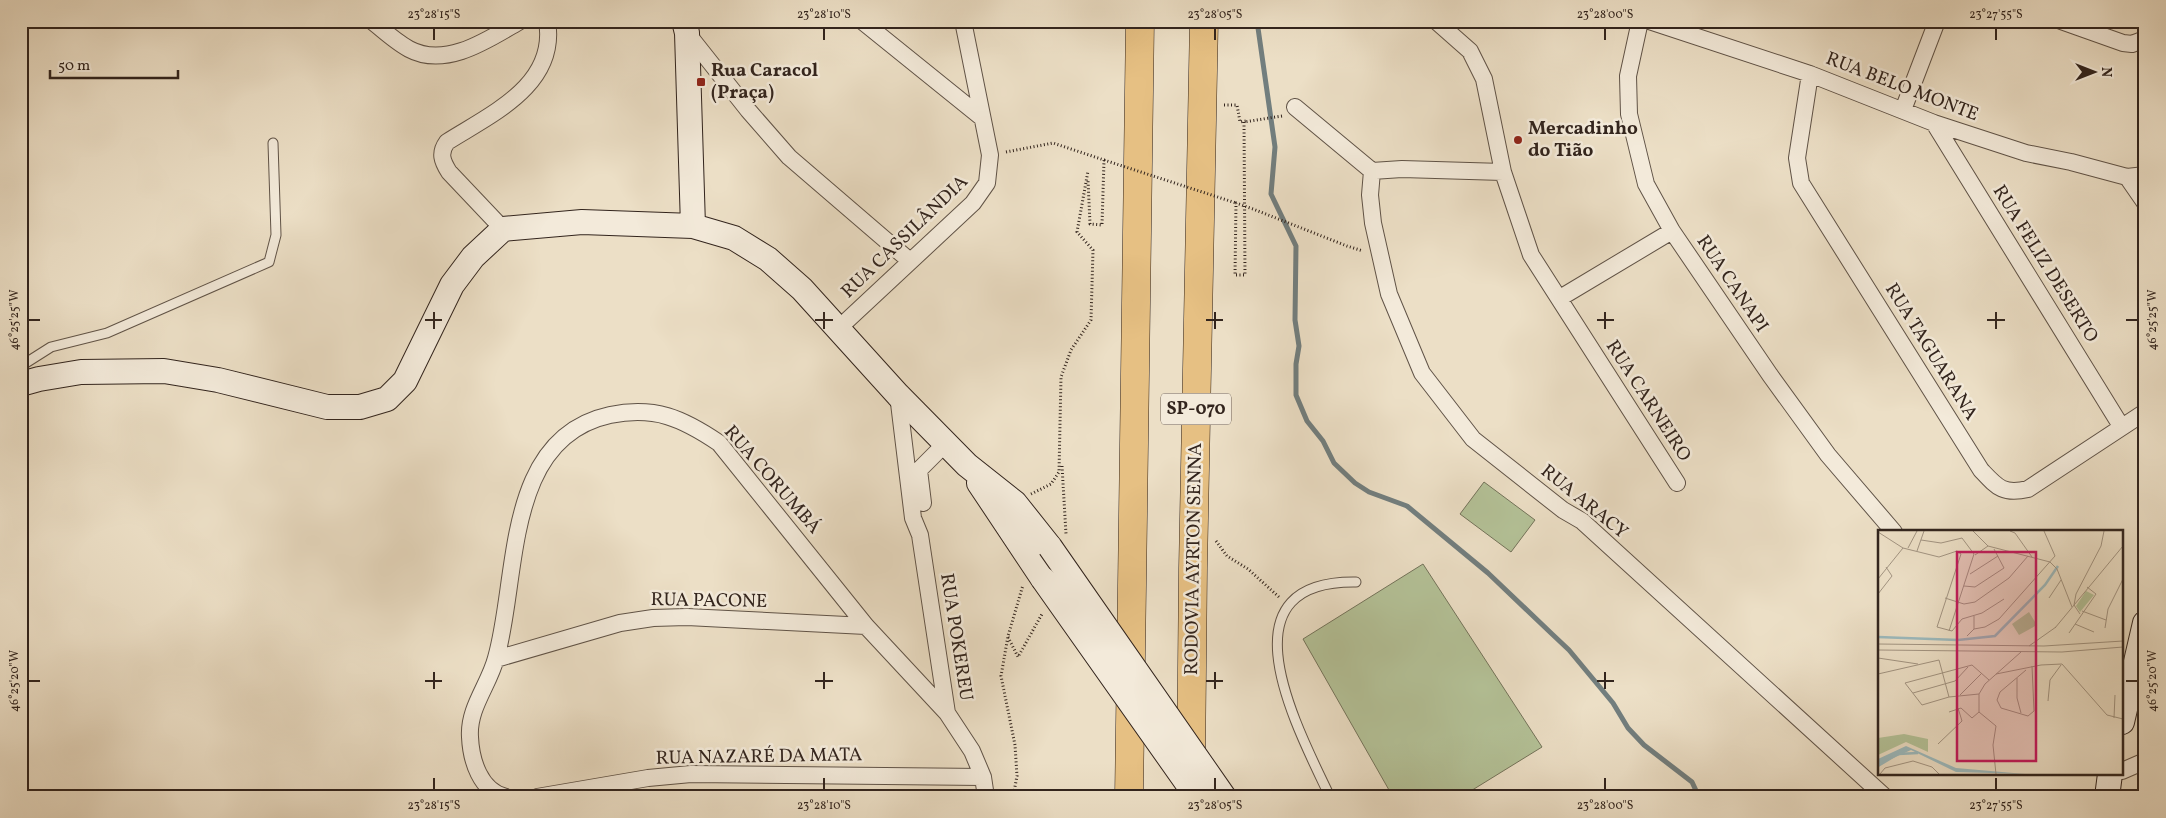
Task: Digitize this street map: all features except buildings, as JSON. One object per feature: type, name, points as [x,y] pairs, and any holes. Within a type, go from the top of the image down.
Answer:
[{"type":"highway","name":"SP-070","points":[[1129,797],[1140,21]]},
{"type":"highway","name":"RODOVIA AYRTON SENNA","points":[[1191,797],[1193,568],[1204,21]]},
{"type":"main road","points":[[686,27],[693,226]]},
{"type":"main road","points":[[21,384],[81,372],[164,371],[218,380],[327,408],[360,408],[387,399],[405,381],[452,285],[473,257],[503,229],[531,224],[582,222],[693,226],[734,238],[768,259],[802,289],[898,395],[967,464],[1058,541],[1224,797]]},
{"type":"main road","points":[[967,464],[1043,579],[1197,797]]},
{"type":"main road","points":[[2124,713],[2145,624]]},
{"type":"street","points":[[372,21],[410,50],[423,54],[440,55],[477,45],[520,21]]},
{"type":"street","points":[[503,229],[449,172],[443,163],[443,148],[447,142],[516,98],[532,82],[544,61],[549,44],[547,21]]},
{"type":"street","points":[[862,21],[925,74],[981,117]]},
{"type":"street","name":"RUA CASSILÂNDIA","points":[[839,328],[973,203],[982,192],[989,176],[990,154],[962,21]]},
{"type":"street","name":"RUA CARNEIRO","points":[[1436,21],[1470,51],[1484,79],[1503,172],[1531,255],[1677,483]]},
{"type":"street","name":"RUA CANAPI","points":[[1640,21],[1628,76],[1629,114],[1646,184],[1672,231],[1770,375],[1823,447],[1892,530]]},
{"type":"street","name":"RUA BELO MONTE","points":[[1649,21],[1810,74],[1934,123],[2026,153],[2071,162],[2126,177],[2145,175]]},
{"type":"street","points":[[1903,110],[1937,21]]},
{"type":"street","points":[[2061,21],[2123,44],[2141,42],[2145,39]]},
{"type":"street","points":[[686,27],[748,110],[789,157],[910,261]]},
{"type":"street","name":"RUA TAGUARANA","points":[[1810,74],[1797,158],[1801,182],[1982,470],[1998,487],[2013,493],[2028,489],[2145,412]]},
{"type":"street","points":[[1289,111],[1372,171],[1402,168],[1503,172]]},
{"type":"street","name":"RUA FELIZ DESERTO","points":[[1934,123],[2121,426]]},
{"type":"street","name":"RUA ARACY","points":[[1372,171],[1370,195],[1373,223],[1392,302],[1422,373],[1473,439],[1563,510],[1582,521],[1885,797]]},
{"type":"street","points":[[2126,177],[2145,203]]},
{"type":"street","points":[[1560,298],[1672,231]]},
{"type":"street","name":"RUA POKEREU","points":[[898,395],[914,518],[920,535],[947,713],[972,751],[983,777],[986,797]]},
{"type":"street","name":"RUA CORUMBÁ","points":[[506,797],[490,789],[480,776],[470,735],[471,720],[496,659],[513,556],[526,496],[546,456],[570,432],[601,417],[631,411],[660,414],[691,424],[719,444],[866,626],[947,713]]},
{"type":"street","name":"RUA POKEREU","points":[[920,535],[924,516],[919,470],[946,443]]},
{"type":"street","name":"RUA PACONE","points":[[496,659],[620,623],[653,618],[687,617],[866,626]]},
{"type":"street","points":[[2124,773],[2145,761]]},
{"type":"street","name":"RUA NAZARÉ DA MATA","points":[[537,797],[648,778],[691,774],[983,777]]},
{"type":"lane","points":[[21,366],[51,347],[107,333],[270,262],[276,236],[273,143]]},
{"type":"lane","points":[[1330,797],[1292,714],[1281,679],[1276,652],[1278,626],[1288,605],[1302,592],[1320,585],[1356,582]]},
{"type":"path","points":[[1222,105],[1237,106],[1240,122],[1289,111]]},
{"type":"path","points":[[1236,203],[1235,275],[1245,275],[1245,122]]},
{"type":"path","points":[[990,154],[1054,143],[1245,206],[1347,246]]},
{"type":"path","points":[[1058,541],[1061,377],[1071,350],[1088,325],[1092,312],[1093,250],[1077,232],[1088,171],[1090,224],[1102,225],[1104,160]]},
{"type":"path","points":[[1015,503],[1051,484],[1059,472],[1061,458]]},
{"type":"path","points":[[1216,540],[1227,556],[1248,569],[1288,605]]},
{"type":"path","points":[[1013,797],[1017,776],[1015,745],[1001,676],[1008,636],[1030,560]]},
{"type":"path","points":[[1008,636],[1018,657],[1042,614]]},
{"type":"green space","points":[[1484,482],[1535,520],[1511,552],[1460,514]]},
{"type":"green space","points":[[1423,564],[1542,747],[1461,797],[1393,797],[1303,639]]},
{"type":"waterway","points":[[1257,21],[1275,147],[1271,194],[1296,246],[1295,320],[1299,346],[1296,364],[1296,395],[1307,421],[1323,441],[1334,463],[1355,483],[1369,492],[1407,506],[1488,573],[1569,650],[1613,703],[1628,728],[1644,745],[1692,782],[1699,797]]},
{"type":"place","name":"Rua Caracol (Praça)","points":[[701,82]]},
{"type":"place","name":"Mercadinho do Tião","points":[[1518,140]]}]
